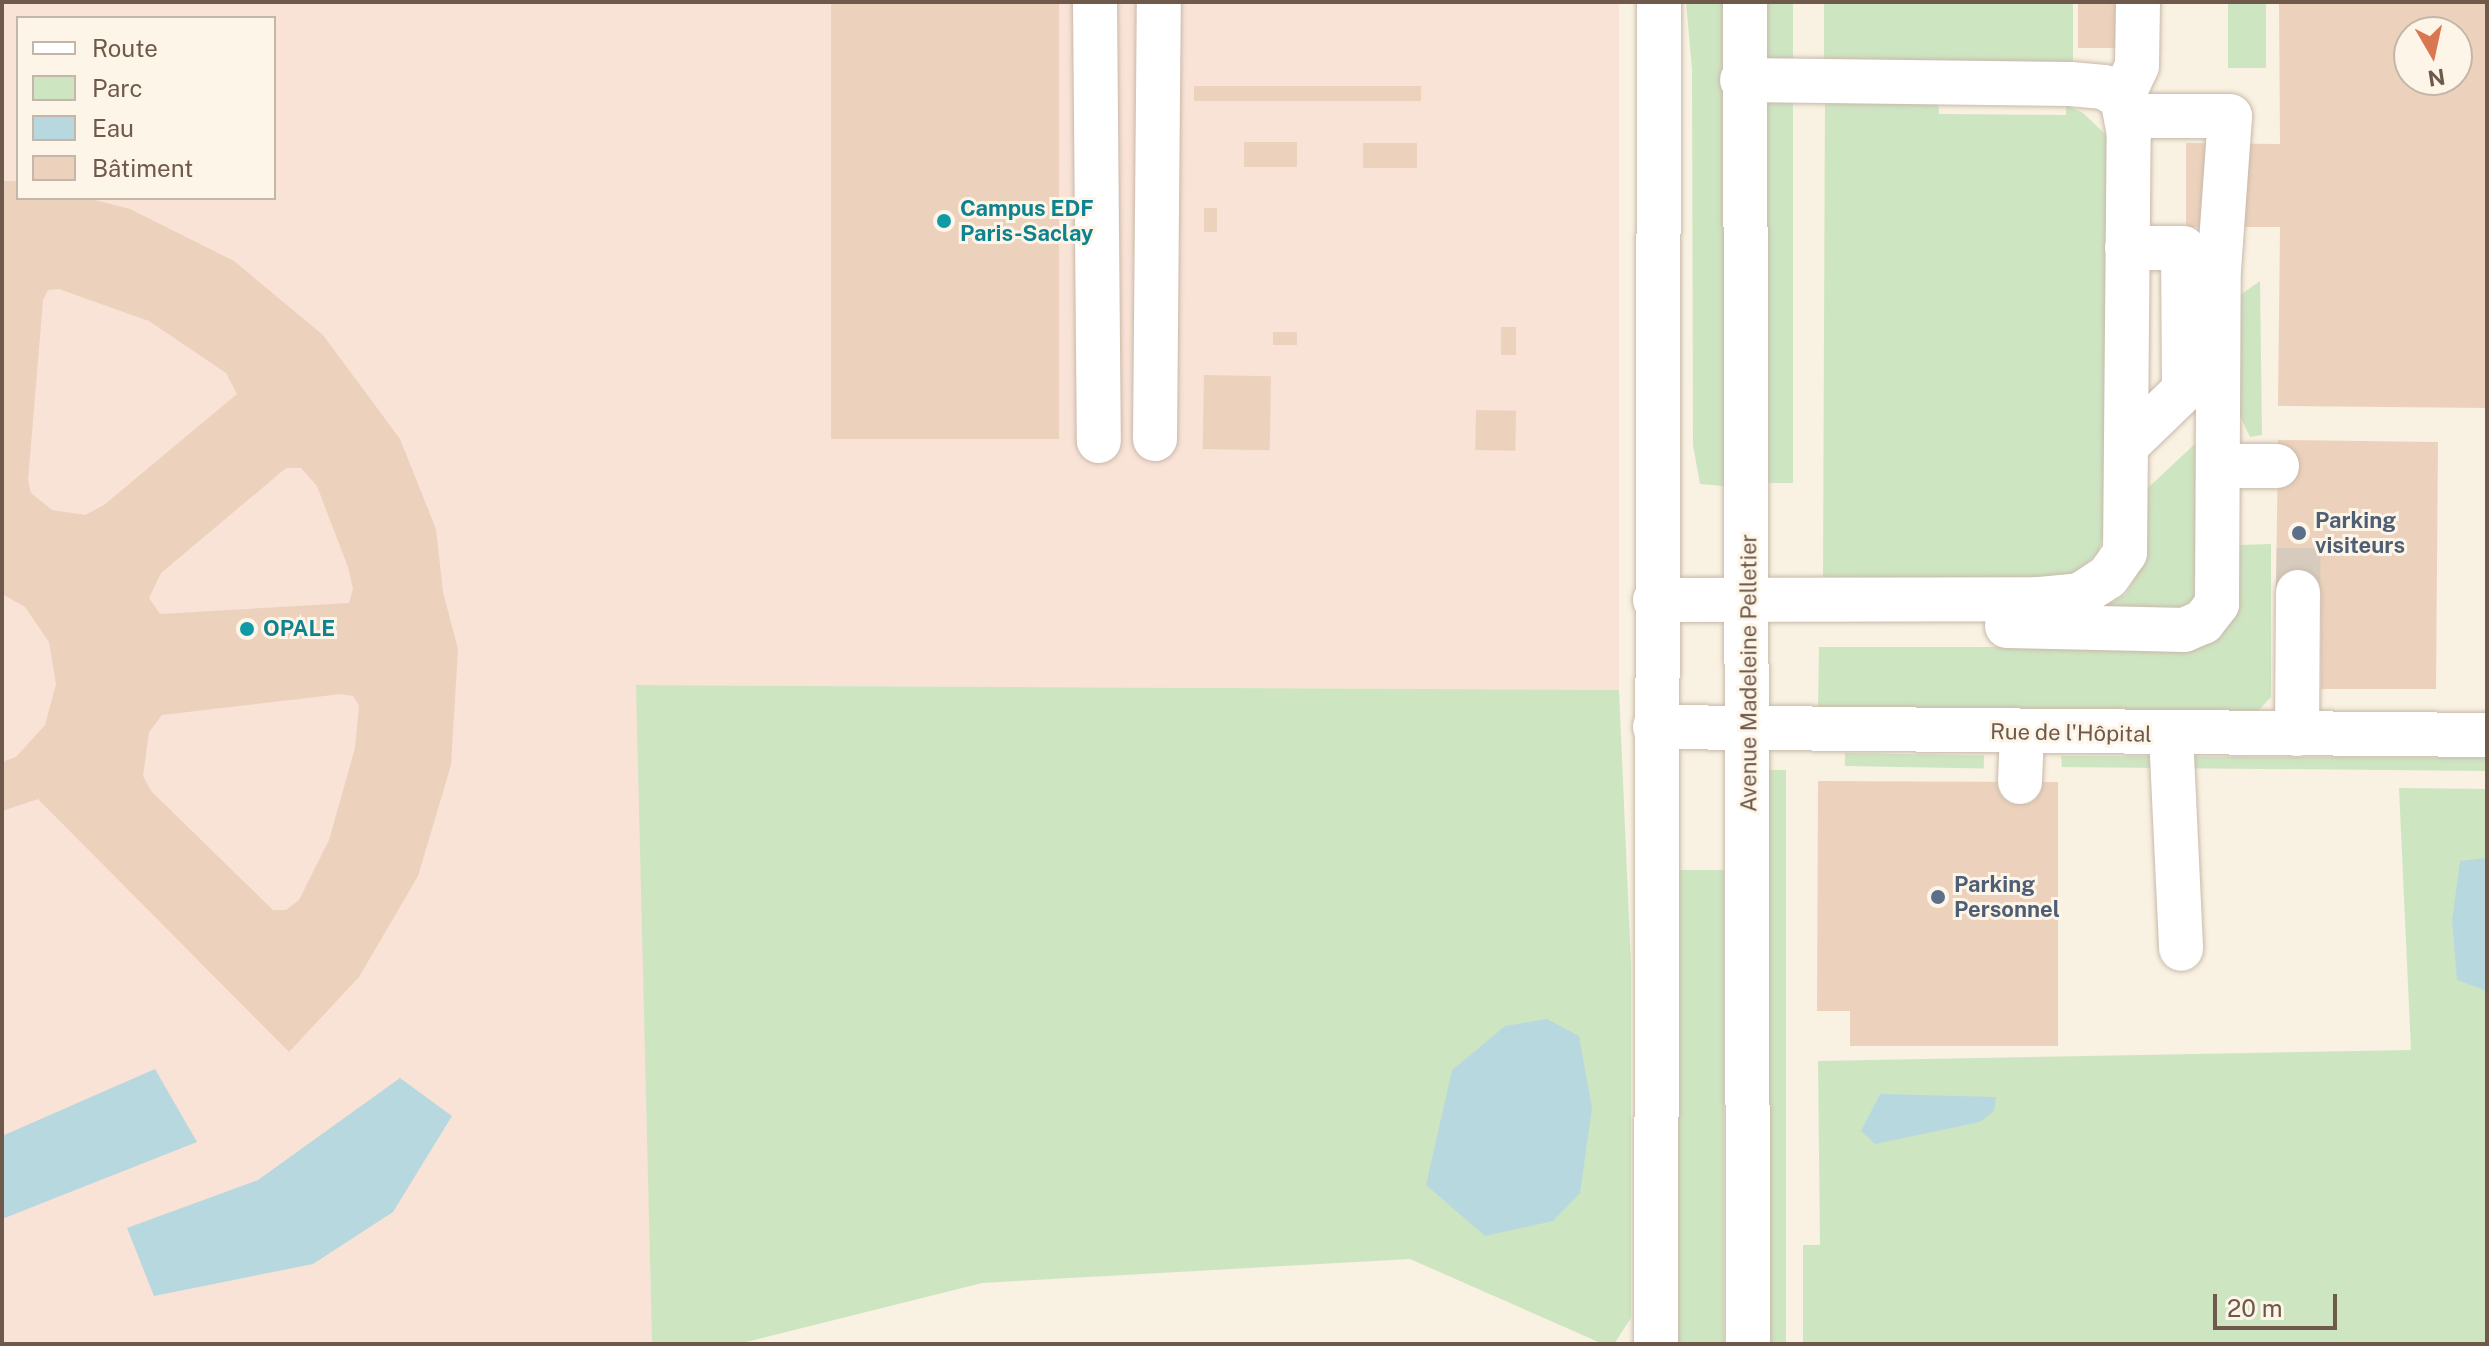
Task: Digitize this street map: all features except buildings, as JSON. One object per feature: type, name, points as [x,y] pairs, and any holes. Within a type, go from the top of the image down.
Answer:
[{"type":"street","points":[[1095,2],[1099,441]]},
{"type":"street","points":[[1155,439],[1159,2]]},
{"type":"street","points":[[1656,1344],[1655,609],[1659,2]]},
{"type":"street","name":"Avenue Madeleine Pelletier","points":[[1745,2],[1742,80],[1749,731],[1748,1344]]},
{"type":"street","points":[[1655,609],[2040,599],[2080,595],[2108,577],[2125,553],[2125,107],[2137,66],[2138,2]]},
{"type":"street","points":[[1742,80],[2070,84],[2104,87],[2125,107],[2230,116],[2219,270],[2217,604],[2203,622],[2184,630],[1748,607]]},
{"type":"street","points":[[2126,446],[2184,390],[2183,248],[2127,248]]},
{"type":"street","points":[[2220,466],[2277,466]]},
{"type":"street","points":[[2297,734],[2298,592]]},
{"type":"street","name":"Rue de l'Hôpital","points":[[1655,727],[1749,731],[2487,735]]},
{"type":"street","points":[[2020,782],[2022,732]]},
{"type":"street","points":[[2171,734],[2181,949]]},
{"type":"shaded area","points":[[2,2],[1619,2],[1619,690],[637,685],[652,1344],[2,1344]]},
{"type":"green space","points":[[1686,2],[1729,2],[1724,486],[1700,484],[1693,445],[1692,69]]},
{"type":"green space","points":[[1767,2],[1793,2],[1793,483],[1767,483]]},
{"type":"green space","points":[[1824,2],[2073,2],[2073,68],[1824,68]]},
{"type":"green space","points":[[2228,2],[2266,2],[2266,68],[2228,68]]},
{"type":"green space","points":[[1825,93],[1938,96],[1939,114],[2066,115],[2066,105],[2083,113],[2107,136],[2105,530],[2098,553],[2079,570],[2053,582],[1823,577]]},
{"type":"green space","points":[[2260,281],[2262,435],[2250,437],[2239,414],[2239,296]]},
{"type":"green space","points":[[2198,441],[2194,599],[2182,607],[2103,607],[2126,594],[2137,575],[2136,499]]},
{"type":"green space","points":[[2271,544],[2271,697],[2257,712],[1818,711],[1819,647],[2192,647],[2239,545]]},
{"type":"green space","points":[[636,685],[1619,690],[1631,965],[1631,1318],[1614,1344],[1603,1344],[1410,1259],[982,1283],[738,1344],[652,1344]]},
{"type":"green space","points":[[1845,753],[1984,755],[1984,768],[1845,766]]},
{"type":"green space","points":[[2061,756],[2487,758],[2487,771],[2062,767]]},
{"type":"green space","points":[[1742,770],[1786,770],[1786,1344],[1742,1344]]},
{"type":"green space","points":[[2399,788],[2487,789],[2487,1344],[1803,1344],[1803,1245],[1820,1245],[1818,1061],[2411,1050]]},
{"type":"green space","points":[[1676,870],[1724,870],[1724,1344],[1676,1344]]},
{"type":"water","points":[[2487,858],[2487,991],[2457,980],[2452,921],[2460,861]]},
{"type":"water","points":[[1547,1019],[1579,1036],[1592,1108],[1580,1193],[1553,1221],[1485,1236],[1426,1185],[1452,1070],[1505,1026]]},
{"type":"water","points":[[155,1069],[197,1142],[2,1219],[2,1136]]},
{"type":"water","points":[[400,1078],[452,1116],[393,1212],[313,1264],[154,1296],[127,1228],[258,1180]]},
{"type":"water","points":[[1880,1094],[1996,1097],[1994,1111],[1980,1122],[1875,1144],[1861,1131]]},
{"type":"tunnel","points":[[2298,592],[2299,533]]},
{"type":"place","name":"Campus EDF Paris-Saclay","points":[[944,221]]},
{"type":"place","name":"Parking visiteurs","points":[[2299,533]]},
{"type":"place","name":"OPALE","points":[[247,629]]},
{"type":"place","name":"Parking Personnel","points":[[1938,897]]}]
